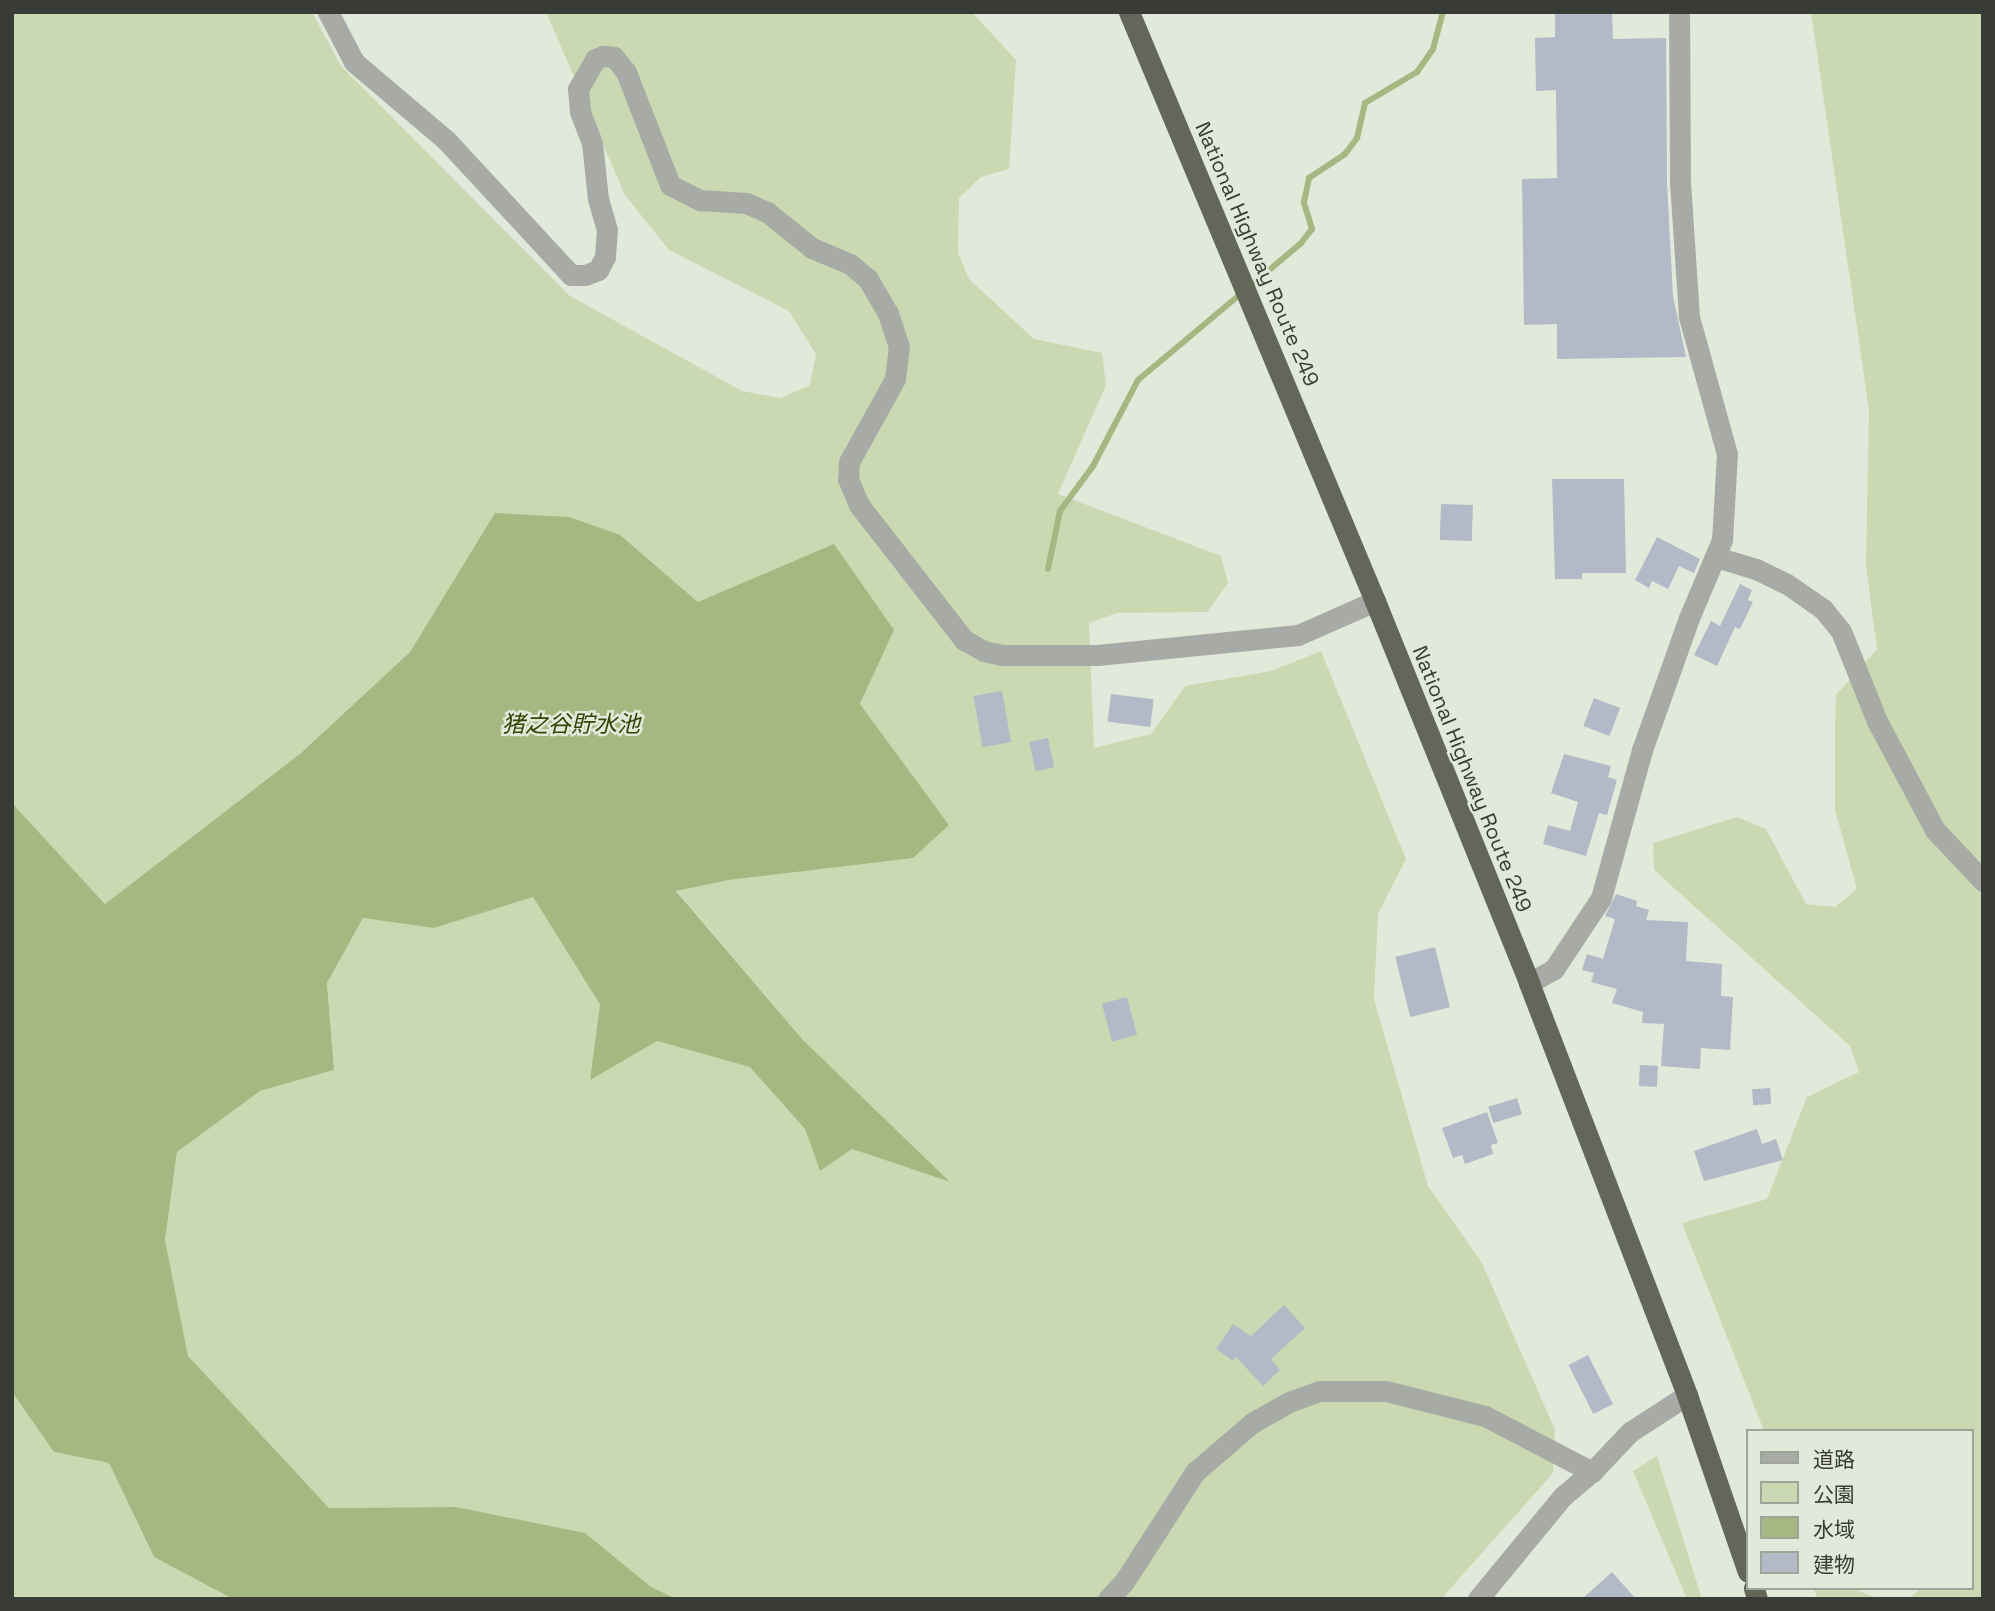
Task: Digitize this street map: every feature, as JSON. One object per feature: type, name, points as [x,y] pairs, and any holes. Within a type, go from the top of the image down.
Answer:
[{"type":"highway","name":"National Highway Route 249","points":[[1129,12],[1375,601],[1529,983],[1687,1395],[1746,1566]]},
{"type":"street","points":[[328,12],[354,62],[446,140],[571,275],[585,275],[598,270],[605,257],[607,230],[598,199],[592,143],[580,111],[578,89],[595,59],[603,56],[614,57],[626,72],[670,185],[701,200],[746,203],[767,212],[812,248],[850,264],[868,279],[888,313],[899,346],[895,379],[849,462],[848,479],[859,505],[964,640],[984,651],[1002,654],[1097,654],[1298,635],[1375,601]]},
{"type":"street","points":[[1529,983],[1554,969],[1601,898],[1643,750],[1689,618],[1716,557],[1726,515],[1727,454],[1689,317],[1680,183],[1679,12]]},
{"type":"street","points":[[1716,557],[1787,584],[1823,609],[1841,631],[1877,721],[1935,830],[1983,881]]},
{"type":"street","points":[[1108,1599],[1124,1582],[1195,1472],[1252,1423],[1289,1402],[1319,1391],[1386,1391],[1485,1416],[1592,1472]]},
{"type":"street","points":[[1478,1599],[1563,1496],[1592,1472],[1630,1432],[1687,1395]]},
{"type":"green space","points":[[12,12],[312,12],[341,66],[570,296],[742,391],[781,398],[810,385],[816,354],[789,311],[669,250],[625,195],[546,12],[972,12],[1016,60],[1009,169],[981,177],[959,198],[958,253],[969,279],[1034,339],[1102,353],[1106,385],[1058,494],[1221,556],[1228,583],[1207,612],[1117,613],[1089,623],[1094,748],[1151,734],[1185,686],[1271,671],[1321,651],[1406,859],[1378,914],[1374,999],[1428,1186],[1482,1263],[1555,1430],[1553,1473],[1441,1599],[676,1599],[456,1507],[329,1508],[188,1357],[165,1240],[177,1152],[260,1091],[334,1070],[327,983],[363,918],[434,928],[533,897],[600,1006],[657,1041],[751,1067],[805,1129],[820,1171],[852,1149],[949,1182],[803,1040],[676,890],[949,825],[860,704],[894,630],[759,578],[698,602],[620,535],[495,514],[410,652],[301,753],[105,904],[12,803]]},
{"type":"green space","points":[[1811,12],[1983,12],[1983,1599],[1909,1599],[1919,1590],[1974,1590],[1974,1429],[1763,1429],[1682,1223],[1767,1199],[1807,1097],[1859,1072],[1850,1046],[1654,870],[1653,843],[1737,817],[1766,829],[1806,904],[1835,907],[1857,889],[1835,810],[1835,725],[1836,695],[1877,649],[1866,566],[1869,410]]},
{"type":"green space","points":[[12,1392],[54,1452],[109,1463],[154,1557],[233,1599],[12,1599]]},
{"type":"green space","points":[[1657,1456],[1702,1599],[1687,1599],[1633,1471]]},
{"type":"green space","points":[[1815,1590],[1856,1590],[1879,1599],[1817,1599]]},
{"type":"water","name":"猪之谷貯水池","points":[[495,513],[569,517],[620,535],[698,602],[834,544],[894,630],[860,704],[949,825],[913,858],[728,880],[676,891],[803,1040],[950,1182],[852,1149],[820,1171],[805,1129],[750,1067],[657,1041],[590,1080],[600,1005],[533,897],[434,928],[363,918],[327,983],[334,1070],[260,1091],[177,1152],[165,1240],[188,1356],[329,1508],[456,1507],[585,1533],[651,1587],[676,1599],[233,1599],[154,1557],[109,1463],[54,1452],[12,1392],[12,803],[105,904],[301,753],[410,652]]},
{"type":"building","points":[[1555,12],[1612,12],[1613,39],[1666,38],[1667,183],[1673,296],[1686,357],[1557,359],[1557,324],[1524,325],[1522,179],[1557,178],[1556,90],[1536,91],[1535,38],[1555,37]]},
{"type":"building","points":[[1552,479],[1624,479],[1626,573],[1582,573],[1582,579],[1555,579]]},
{"type":"building","points":[[1441,504],[1473,505],[1472,541],[1440,540]]},
{"type":"building","points":[[1657,537],[1700,559],[1694,573],[1679,566],[1668,589],[1652,581],[1649,588],[1635,580]]},
{"type":"building","points":[[1740,584],[1752,590],[1748,600],[1753,602],[1740,629],[1735,627],[1717,666],[1694,655],[1711,621],[1720,626]]},
{"type":"building","points":[[1002,691],[1011,742],[982,747],[973,696]]},
{"type":"building","points":[[1111,694],[1154,699],[1150,727],[1108,722]]},
{"type":"building","points":[[1594,698],[1620,708],[1609,736],[1583,726]]},
{"type":"building","points":[[1048,738],[1054,767],[1036,771],[1029,742]]},
{"type":"building","points":[[1564,754],[1611,766],[1608,777],[1617,780],[1607,815],[1599,813],[1586,856],[1543,844],[1548,825],[1570,831],[1578,802],[1551,793]]},
{"type":"building","points":[[1616,894],[1637,901],[1636,906],[1649,910],[1646,920],[1688,922],[1686,961],[1722,964],[1721,996],[1733,997],[1730,1050],[1701,1048],[1700,1069],[1661,1066],[1664,1024],[1642,1023],[1643,1012],[1612,1003],[1617,989],[1591,982],[1594,973],[1582,970],[1587,954],[1603,959],[1615,919],[1605,916]]},
{"type":"building","points":[[1435,947],[1450,1007],[1410,1017],[1395,957]]},
{"type":"building","points":[[1127,997],[1137,1035],[1112,1041],[1102,1004]]},
{"type":"building","points":[[1640,1065],[1658,1066],[1657,1087],[1639,1086]]},
{"type":"building","points":[[1770,1088],[1771,1104],[1753,1105],[1752,1089]]},
{"type":"building","points":[[1517,1098],[1522,1114],[1493,1123],[1488,1107]]},
{"type":"building","points":[[1487,1112],[1498,1143],[1491,1145],[1493,1154],[1465,1164],[1462,1155],[1453,1158],[1442,1128]]},
{"type":"building","points":[[1757,1129],[1762,1144],[1776,1139],[1783,1160],[1704,1181],[1694,1151]]},
{"type":"building","points":[[1284,1305],[1305,1328],[1271,1359],[1280,1370],[1263,1386],[1236,1357],[1233,1361],[1216,1349],[1233,1324],[1251,1336]]},
{"type":"building","points":[[1588,1355],[1613,1404],[1593,1414],[1568,1365]]},
{"type":"building","points":[[1612,1572],[1636,1599],[1582,1599]]},
{"type":"waterway","points":[[1048,569],[1060,511],[1093,466],[1138,380],[1301,243],[1312,229],[1304,202],[1309,178],[1345,154],[1357,138],[1365,103],[1417,72],[1433,49],[1443,12]]}]
